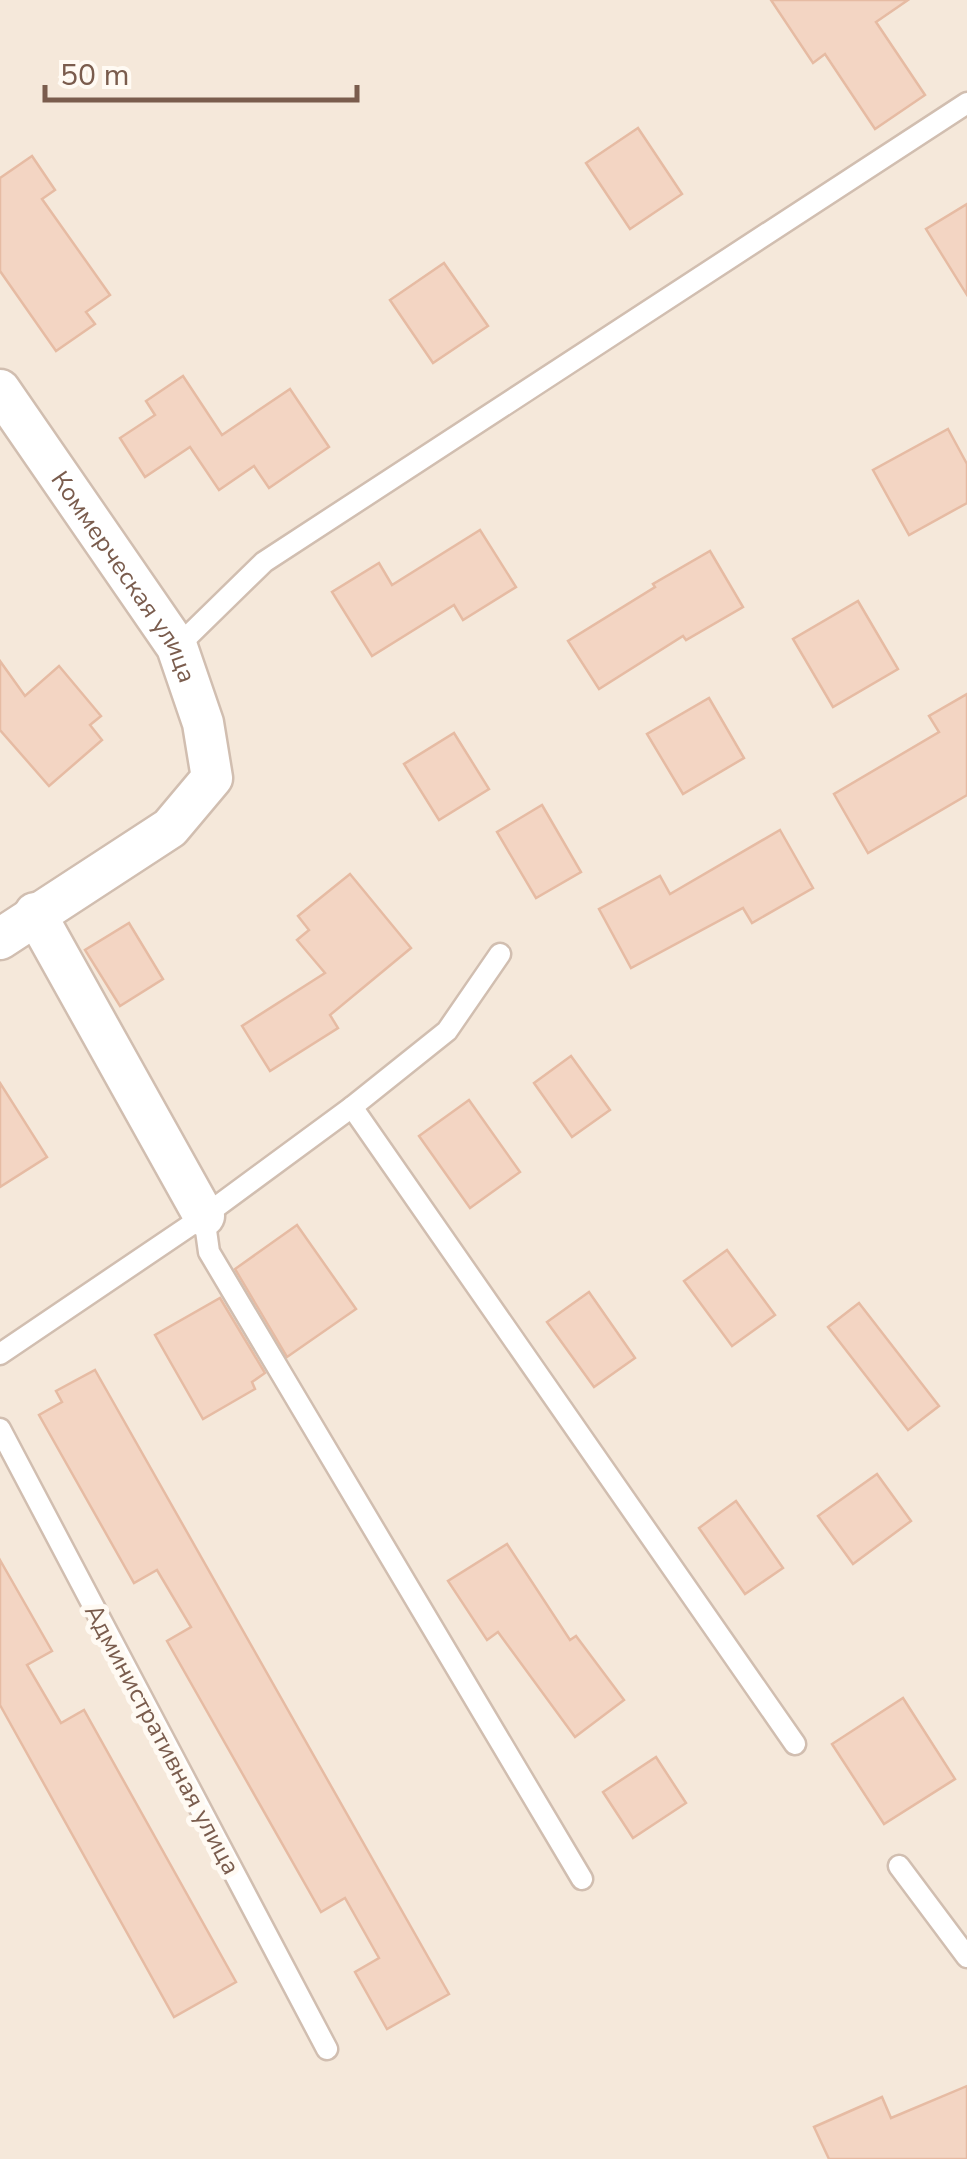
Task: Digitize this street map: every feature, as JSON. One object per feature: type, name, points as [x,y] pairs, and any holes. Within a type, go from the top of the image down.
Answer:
[{"type":"street","name":"Коммерческая улица","points":[[0,390],[176,647],[203,723],[212,778],[170,828],[35,913]]},
{"type":"street","points":[[0,939],[35,913],[204,1216]]},
{"type":"lane","points":[[176,647],[264,562],[967,104]]},
{"type":"lane","points":[[0,1354],[204,1216],[352,1107],[447,1031],[500,954]]},
{"type":"lane","points":[[352,1107],[795,1744]]},
{"type":"lane","points":[[204,1216],[210,1252],[582,1880]]},
{"type":"lane","name":"Административная улица","points":[[0,1429],[327,2049]]},
{"type":"lane","points":[[899,1866],[967,1957]]},
{"type":"shaded area","points":[[0,0],[967,0],[967,2159],[0,2159]]},
{"type":"building","points":[[771,0],[908,0],[876,22],[925,95],[875,129],[825,54],[813,63]]},
{"type":"building","points":[[638,128],[682,194],[630,229],[586,163]]},
{"type":"building","points":[[32,156],[55,190],[42,199],[110,295],[86,312],[95,324],[56,351],[0,271],[0,178]]},
{"type":"building","points":[[967,204],[967,295],[926,229]]},
{"type":"building","points":[[444,263],[488,326],[433,363],[390,300]]},
{"type":"building","points":[[183,376],[222,435],[290,389],[329,447],[269,488],[254,466],[219,490],[190,447],[145,477],[120,438],[155,415],[146,401]]},
{"type":"building","points":[[948,429],[967,464],[967,503],[909,535],[873,470]]},
{"type":"building","points":[[480,530],[516,587],[463,620],[454,605],[372,656],[332,592],[379,563],[392,585]]},
{"type":"building","points":[[710,551],[743,607],[686,640],[683,636],[599,689],[568,641]]},
{"type":"building","points":[[858,601],[898,669],[833,707],[793,639]]},
{"type":"building","points":[[0,661],[25,696],[59,666],[101,716],[90,725],[102,740],[49,786],[0,730]]},
{"type":"building","points":[[967,694],[967,795],[868,853],[834,794],[939,732],[929,716]]},
{"type":"building","points":[[709,698],[744,758],[683,794],[647,734]]},
{"type":"building","points":[[454,733],[489,789],[439,820],[404,764]]},
{"type":"building","points":[[542,805],[581,872],[536,898],[497,832]]},
{"type":"building","points":[[780,830],[813,888],[752,923],[743,908],[631,968],[599,909],[660,876],[670,894]]},
{"type":"building","points":[[350,874],[411,948],[330,1015],[338,1028],[270,1071],[242,1026],[325,973],[297,940],[309,930],[298,916]]},
{"type":"building","points":[[129,923],[163,979],[120,1006],[85,950]]},
{"type":"building","points":[[571,1056],[610,1110],[572,1137],[534,1083]]},
{"type":"building","points":[[0,1083],[47,1157],[0,1187]]},
{"type":"building","points":[[469,1100],[520,1172],[470,1208],[419,1136]]},
{"type":"building","points":[[297,1225],[356,1309],[287,1357],[235,1269]]},
{"type":"building","points":[[727,1250],[775,1315],[732,1346],[684,1281]]},
{"type":"building","points":[[589,1292],[635,1358],[594,1387],[547,1322]]},
{"type":"building","points":[[220,1298],[265,1373],[252,1382],[255,1389],[203,1419],[155,1335]]},
{"type":"building","points":[[859,1303],[939,1406],[908,1430],[828,1327]]},
{"type":"building","points":[[95,1370],[449,1994],[387,2029],[355,1972],[379,1958],[345,1898],[321,1912],[167,1641],[191,1627],[157,1570],[134,1583],[39,1415],[62,1402],[56,1391]]},
{"type":"building","points":[[877,1474],[911,1521],[853,1564],[818,1516]]},
{"type":"building","points":[[736,1501],[783,1568],[745,1594],[699,1528]]},
{"type":"building","points":[[507,1544],[570,1640],[576,1636],[624,1700],[575,1737],[498,1632],[487,1640],[448,1581]]},
{"type":"building","points":[[0,1560],[52,1651],[27,1665],[61,1723],[84,1710],[236,1982],[174,2017],[0,1705]]},
{"type":"building","points":[[903,1698],[955,1779],[884,1824],[832,1744]]},
{"type":"building","points":[[656,1757],[686,1803],[633,1838],[603,1792]]},
{"type":"building","points":[[967,2086],[967,2159],[829,2159],[814,2127],[882,2097],[891,2118]]}]
